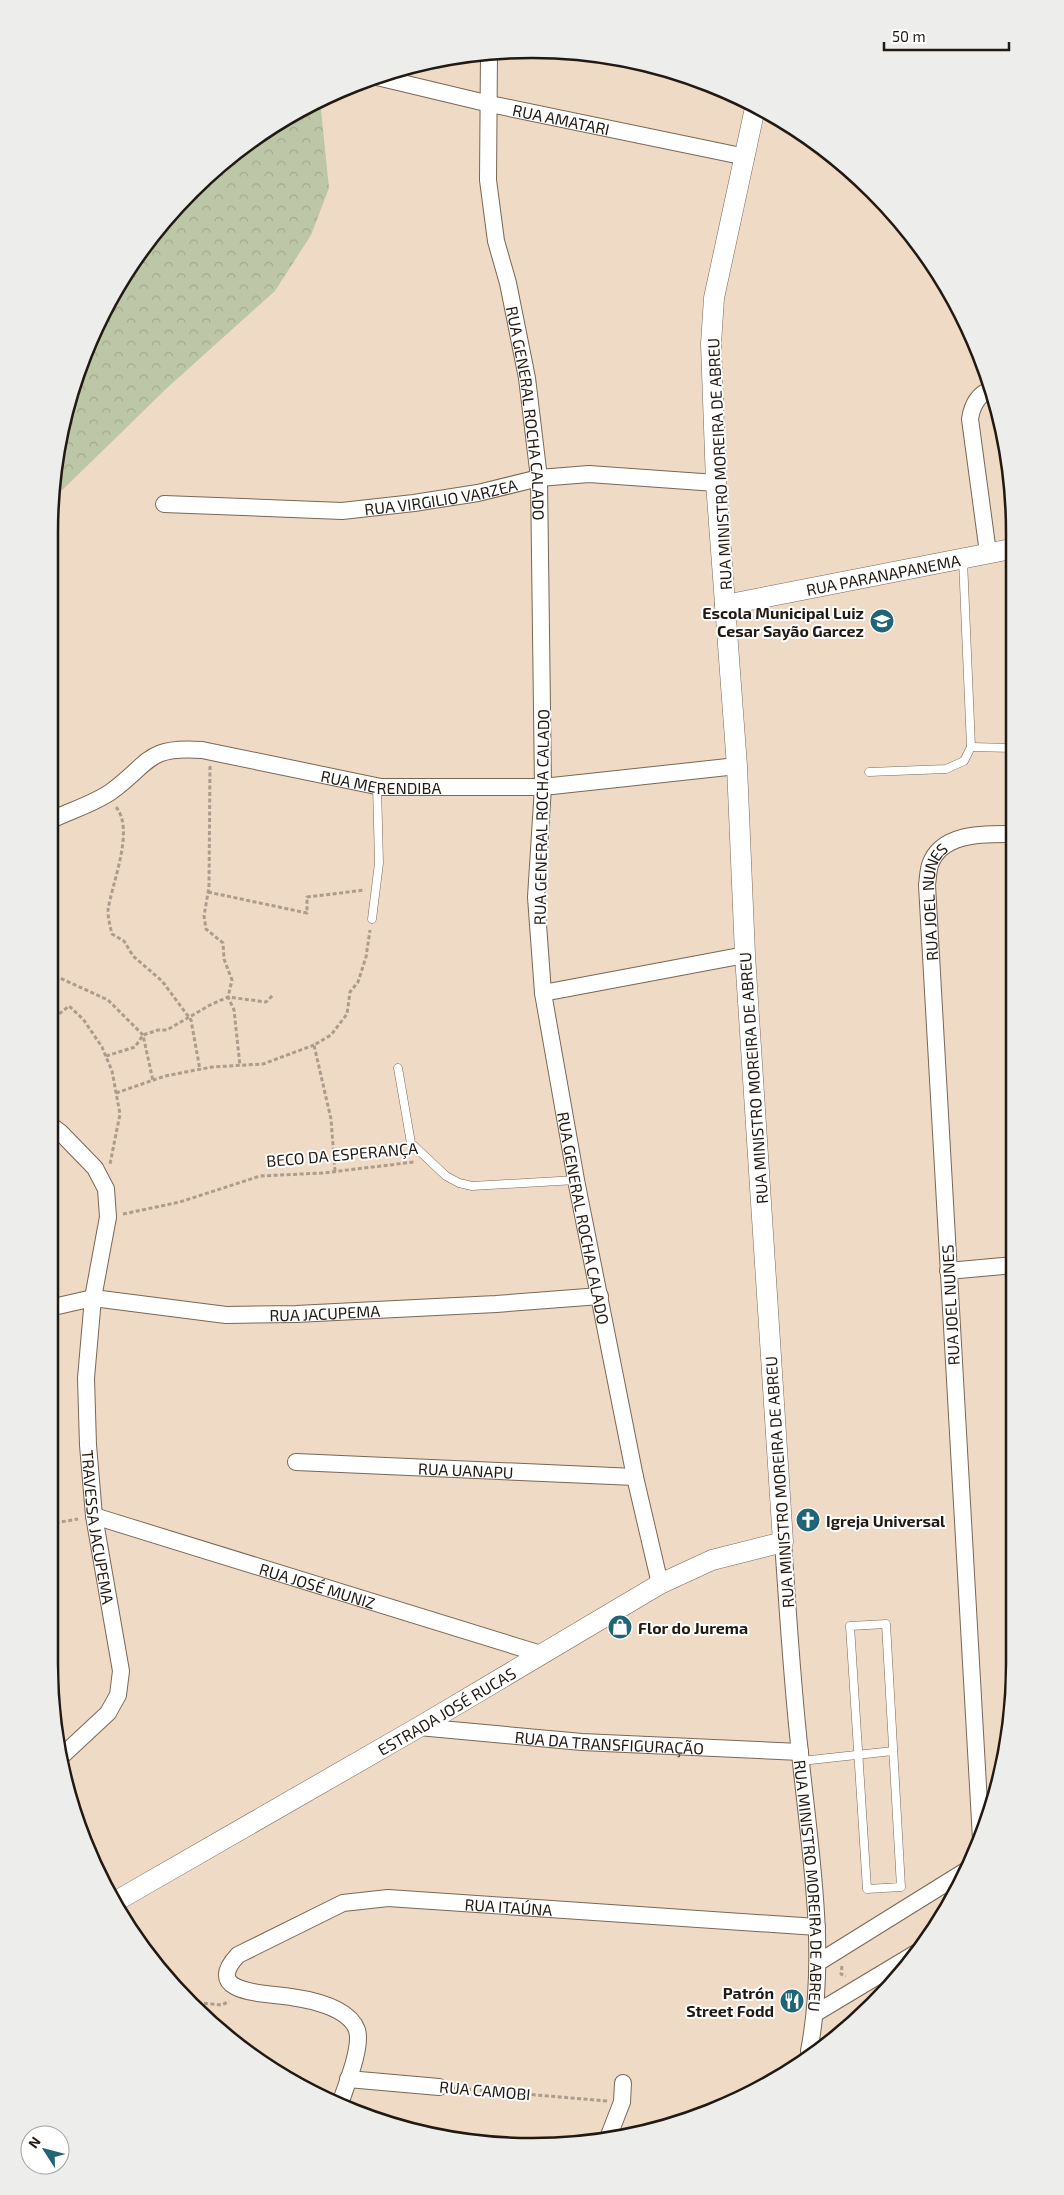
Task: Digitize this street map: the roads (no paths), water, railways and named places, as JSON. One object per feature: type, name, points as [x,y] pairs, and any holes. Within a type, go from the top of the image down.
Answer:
[{"type":"street","name":"RUA GENERAL ROCHA CALADO","points":[[489,60],[488,180],[496,241],[508,283],[527,378],[539,478],[543,787],[536,897],[544,992],[576,1180],[635,1477],[660,1584]]},
{"type":"street","name":"RUA AMATARI","points":[[391,79],[490,104],[746,157]]},
{"type":"street","name":"RUA MINISTRO MOREIRA DE ABREU","points":[[754,113],[714,298],[711,344],[716,483],[737,766],[746,955],[783,1542],[800,1756],[817,1927],[819,1962],[816,2012],[810,2048]]},
{"type":"street","points":[[985,393],[978,398],[972,409],[970,419],[988,554]]},
{"type":"street","name":"RUA VIRGILIO VARZEA","points":[[164,504],[342,511],[414,503],[478,493],[539,478],[589,474],[716,483]]},
{"type":"street","name":"RUA PARANAPANEMA","points":[[726,605],[1006,550]]},
{"type":"street","name":"RUA MERENDIBA","points":[[57,817],[105,794],[142,762],[160,752],[180,748],[210,752],[377,786],[543,787],[737,766]]},
{"type":"street","name":"RUA JOEL NUNES","points":[[980,1819],[927,885],[930,864],[940,849],[962,837],[1006,834]]},
{"type":"street","points":[[544,992],[746,955]]},
{"type":"street","name":"TRAVESSA JACUPEMA","points":[[57,1130],[95,1168],[106,1189],[108,1217],[93,1298],[86,1378],[88,1445],[94,1516],[121,1671],[118,1695],[108,1712],[66,1752]]},
{"type":"street","points":[[948,1271],[1006,1266]]},
{"type":"street","name":"RUA JACUPEMA","points":[[57,1306],[93,1298],[226,1315],[496,1304],[600,1296]]},
{"type":"street","name":"RUA UANAPU","points":[[296,1462],[635,1477]]},
{"type":"street","name":"RUA JOSÉ MUNIZ","points":[[94,1516],[541,1654]]},
{"type":"street","name":"ESTRADA JOSÉ RUCAS","points":[[120,1899],[419,1727],[660,1584],[712,1560],[783,1542]]},
{"type":"street","name":"RUA DA TRANSFIGURAÇÃO","points":[[419,1727],[582,1742],[800,1756]]},
{"type":"street","points":[[819,1962],[956,1877]]},
{"type":"street","name":"RUA ITAÚNA","points":[[348,2079],[358,2042],[355,2026],[339,2012],[324,2005],[292,1997],[248,1992],[231,1984],[227,1978],[227,1969],[238,1956],[330,1908],[353,1900],[388,1898],[817,1927]]},
{"type":"street","points":[[816,2012],[909,1951]]},
{"type":"street","points":[[342,2098],[348,2079]]},
{"type":"street","name":"RUA CAMOBI","points":[[348,2079],[439,2086]]},
{"type":"street","points":[[611,2130],[622,2102],[622,2083]]},
{"type":"lane","points":[[868,772],[946,769],[964,761],[971,747],[963,558]]},
{"type":"lane","points":[[971,747],[1006,748]]},
{"type":"lane","points":[[372,919],[379,863],[377,786]]},
{"type":"lane","name":"BECO DA ESPERANÇA","points":[[398,1068],[411,1143],[446,1176],[459,1183],[472,1186],[576,1180]]},
{"type":"lane","points":[[886,1624],[893,1751],[901,1887],[867,1890],[850,1626],[886,1624]]},
{"type":"lane","points":[[800,1756],[858,1755],[893,1751]]},
{"type":"place","name":"Escola Municipal Luiz Cesar Sayão Garcez","points":[[882,621]]},
{"type":"place","name":"Igreja Universal","points":[[808,1520]]},
{"type":"place","name":"Flor do Jurema","points":[[620,1627]]},
{"type":"place","name":"Patrón Street Fodd","points":[[792,2001]]}]
